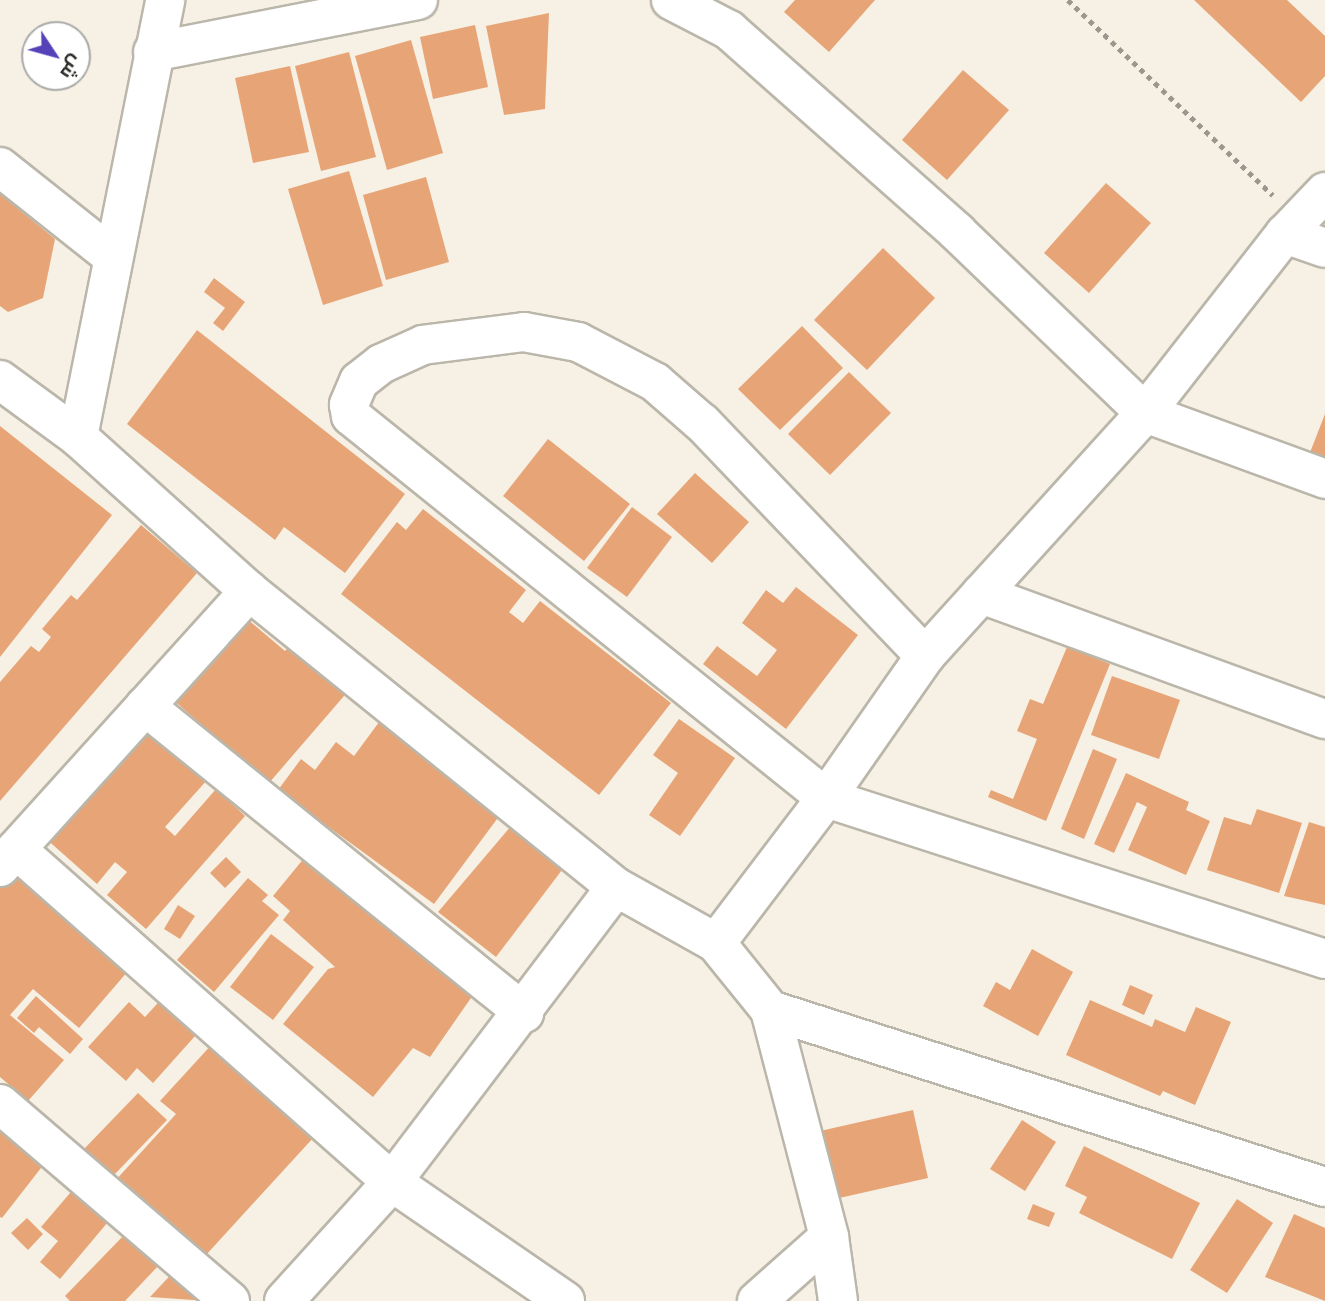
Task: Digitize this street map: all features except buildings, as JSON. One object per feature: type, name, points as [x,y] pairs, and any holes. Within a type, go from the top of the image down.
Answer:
[{"type":"street","points":[[78,437],[164,0]]},
{"type":"street","points":[[153,52],[418,0]]},
{"type":"street","points":[[671,0],[729,30],[957,232],[1145,413],[1325,479]]},
{"type":"street","points":[[0,167],[113,257]]},
{"type":"street","points":[[716,943],[826,798],[925,656],[1145,413],[1293,227],[1325,192]]},
{"type":"street","points":[[1293,227],[1325,248]]},
{"type":"street","points":[[925,656],[702,424],[655,382],[578,342],[524,332],[423,345],[381,364],[359,382],[349,405],[351,416],[826,798],[1325,960]]},
{"type":"street","points":[[0,380],[78,437],[249,591],[616,887],[716,943],[769,1010],[829,1237],[838,1301]]},
{"type":"street","points":[[249,591],[8,858],[392,1182],[565,1301]]},
{"type":"street","points":[[981,594],[1325,719]]},
{"type":"street","points":[[145,706],[524,1013]]},
{"type":"street","points":[[284,1301],[392,1182],[524,1013],[616,887]]},
{"type":"street","points":[[769,1010],[1325,1188]]},
{"type":"street","points":[[0,1104],[230,1301]]},
{"type":"street","points":[[757,1301],[829,1237]]},
{"type":"path","points":[[1068,0],[1293,227]]}]
